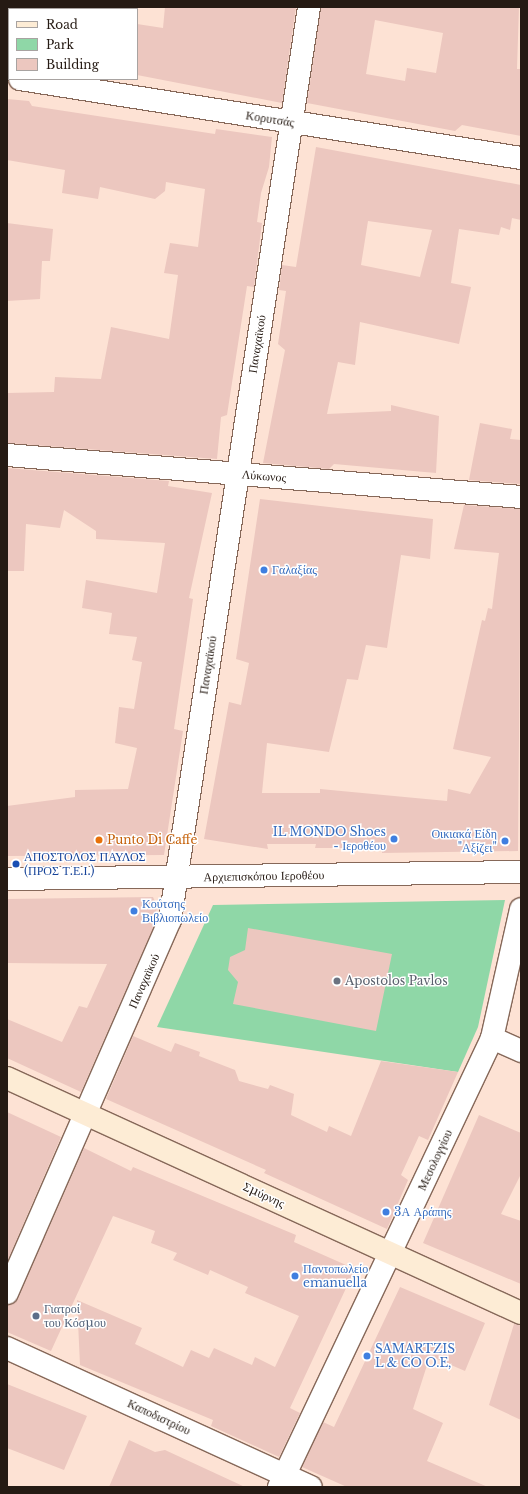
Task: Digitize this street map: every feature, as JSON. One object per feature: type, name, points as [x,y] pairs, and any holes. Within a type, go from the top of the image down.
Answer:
[{"type":"main road","name":"Σμύρνης","points":[[7,1078],[521,1313]]},
{"type":"street","name":"Παναχαϊκού","points":[[7,1293],[164,937],[176,877],[309,7]]},
{"type":"street","name":"Κορυτσάς","points":[[26,80],[521,158]]},
{"type":"street","name":"Λύκωνος","points":[[7,455],[521,497]]},
{"type":"street","name":"Αρχιεπισκόπου Ιεροθέου","points":[[7,879],[521,872]]},
{"type":"street","name":"Μεσολογγίου","points":[[282,1481],[391,1254],[492,1038],[521,909]]},
{"type":"street","points":[[492,1038],[521,1051]]},
{"type":"street","name":"Καποδιστρίου","points":[[7,1348],[282,1481],[311,1487]]},
{"type":"green space","points":[[505,900],[478,1027],[458,1072],[157,1027],[213,905]]},
{"type":"building","points":[[165,7],[296,7],[282,103],[138,75],[138,24],[163,28]]},
{"type":"building","points":[[321,7],[519,7],[517,69],[521,69],[521,136],[462,125],[455,131],[307,103]],"holes":[[[375,20],[443,33],[436,73],[407,68],[405,81],[366,74]]]},
{"type":"building","points":[[7,99],[29,101],[32,106],[215,134],[216,129],[272,137],[269,167],[261,193],[257,222],[262,223],[254,287],[247,286],[227,415],[221,417],[217,459],[7,443],[7,393],[54,392],[55,377],[101,379],[111,327],[169,339],[178,275],[164,273],[170,243],[198,247],[205,189],[166,182],[165,191],[155,199],[100,187],[98,199],[62,193],[65,170],[7,160]]},
{"type":"building","points":[[316,147],[521,185],[521,220],[512,218],[510,230],[501,227],[499,235],[459,229],[451,283],[471,287],[459,344],[360,322],[355,365],[338,362],[327,414],[391,411],[391,405],[439,416],[436,473],[334,464],[329,469],[263,463],[285,350],[278,344],[286,291],[279,290],[282,265],[296,267]],"holes":[[[368,221],[432,230],[420,277],[361,265]]]},
{"type":"building","points":[[7,223],[53,229],[50,261],[42,261],[40,299],[7,301]]},
{"type":"building","points":[[480,423],[512,429],[510,439],[521,440],[521,484],[469,480]]},
{"type":"building","points":[[7,468],[169,481],[168,486],[212,493],[189,598],[193,599],[174,729],[183,731],[164,855],[7,856],[7,806],[75,797],[75,790],[128,789],[137,748],[115,743],[119,707],[134,709],[142,662],[132,660],[137,637],[109,634],[112,613],[82,608],[86,580],[157,593],[165,543],[96,539],[96,531],[64,510],[60,528],[26,524],[24,571],[7,571]]},
{"type":"building","points":[[260,499],[433,519],[430,559],[401,555],[387,648],[366,645],[358,680],[347,679],[329,752],[267,743],[262,793],[320,793],[320,789],[447,801],[448,789],[470,794],[491,757],[453,749],[482,620],[485,621],[488,608],[492,609],[499,553],[454,549],[464,505],[521,509],[518,851],[382,853],[382,848],[315,848],[316,844],[267,844],[268,849],[204,839],[229,702],[241,705],[249,663],[236,659]]},
{"type":"building","points":[[153,897],[157,906],[154,926],[81,1092],[7,1058],[7,1019],[62,1042],[79,1006],[87,1008],[107,964],[7,963],[7,899]]},
{"type":"building","points":[[248,928],[392,954],[376,1031],[233,1004],[238,982],[228,970],[230,957],[245,950]]},
{"type":"building","points":[[133,1036],[171,1052],[175,1043],[200,1052],[199,1056],[235,1070],[239,1081],[268,1089],[270,1085],[294,1094],[291,1115],[327,1132],[329,1126],[351,1136],[381,1061],[458,1072],[428,1140],[419,1136],[401,1175],[408,1180],[387,1229],[264,1173],[266,1170],[106,1099]]},
{"type":"building","points":[[7,1112],[61,1137],[7,1262]]},
{"type":"building","points":[[479,1115],[521,1133],[521,1174],[501,1214],[521,1221],[521,1284],[423,1243]]},
{"type":"building","points":[[84,1148],[131,1171],[133,1167],[296,1235],[294,1242],[355,1269],[290,1408],[300,1413],[279,1457],[211,1426],[213,1420],[80,1365],[77,1300],[142,1328],[135,1344],[183,1367],[191,1350],[209,1358],[214,1348],[252,1365],[255,1357],[275,1367],[299,1316],[245,1293],[248,1287],[210,1270],[208,1275],[173,1260],[177,1253],[151,1243],[155,1231],[113,1216],[51,1351],[7,1332],[7,1305],[18,1298]]},
{"type":"building","points":[[400,1287],[485,1323],[465,1371],[430,1356],[413,1409],[443,1423],[427,1461],[488,1487],[347,1487],[302,1467],[323,1422],[334,1427]]},
{"type":"building","points":[[514,1324],[521,1325],[521,1420],[489,1405]]},
{"type":"building","points":[[7,1384],[87,1416],[64,1470],[7,1448]]},
{"type":"building","points":[[129,1440],[155,1452],[165,1450],[245,1487],[109,1487]]},
{"type":"place","name":"Γαλαξίας","points":[[264,570]]},
{"type":"place","name":"IL MONDO Shoes - Ιεροθέου","points":[[394,839]]},
{"type":"place","name":"Punto Di Caffe","points":[[99,840]]},
{"type":"place","name":"Οικιακά Είδη \"Αξίζει\"","points":[[505,841]]},
{"type":"place","name":"ΑΠΟΣΤΟΛΟΣ ΠΑΥΛΟΣ (ΠΡΟΣ Τ.Ε.Ι.)","points":[[16,864]]},
{"type":"place","name":"Κούτσης Βιβλιοπωλείο","points":[[134,911]]},
{"type":"place","name":"Apostolos Pavlos","points":[[337,981]]},
{"type":"place","name":"3Α Αράπης","points":[[386,1212]]},
{"type":"place","name":"Παντοπωλείο emanuella","points":[[295,1276]]},
{"type":"place","name":"Γιατροί του Κόσμου","points":[[36,1316]]},
{"type":"place","name":"SAMARTZIS L & CO O.E,","points":[[367,1356]]}]
